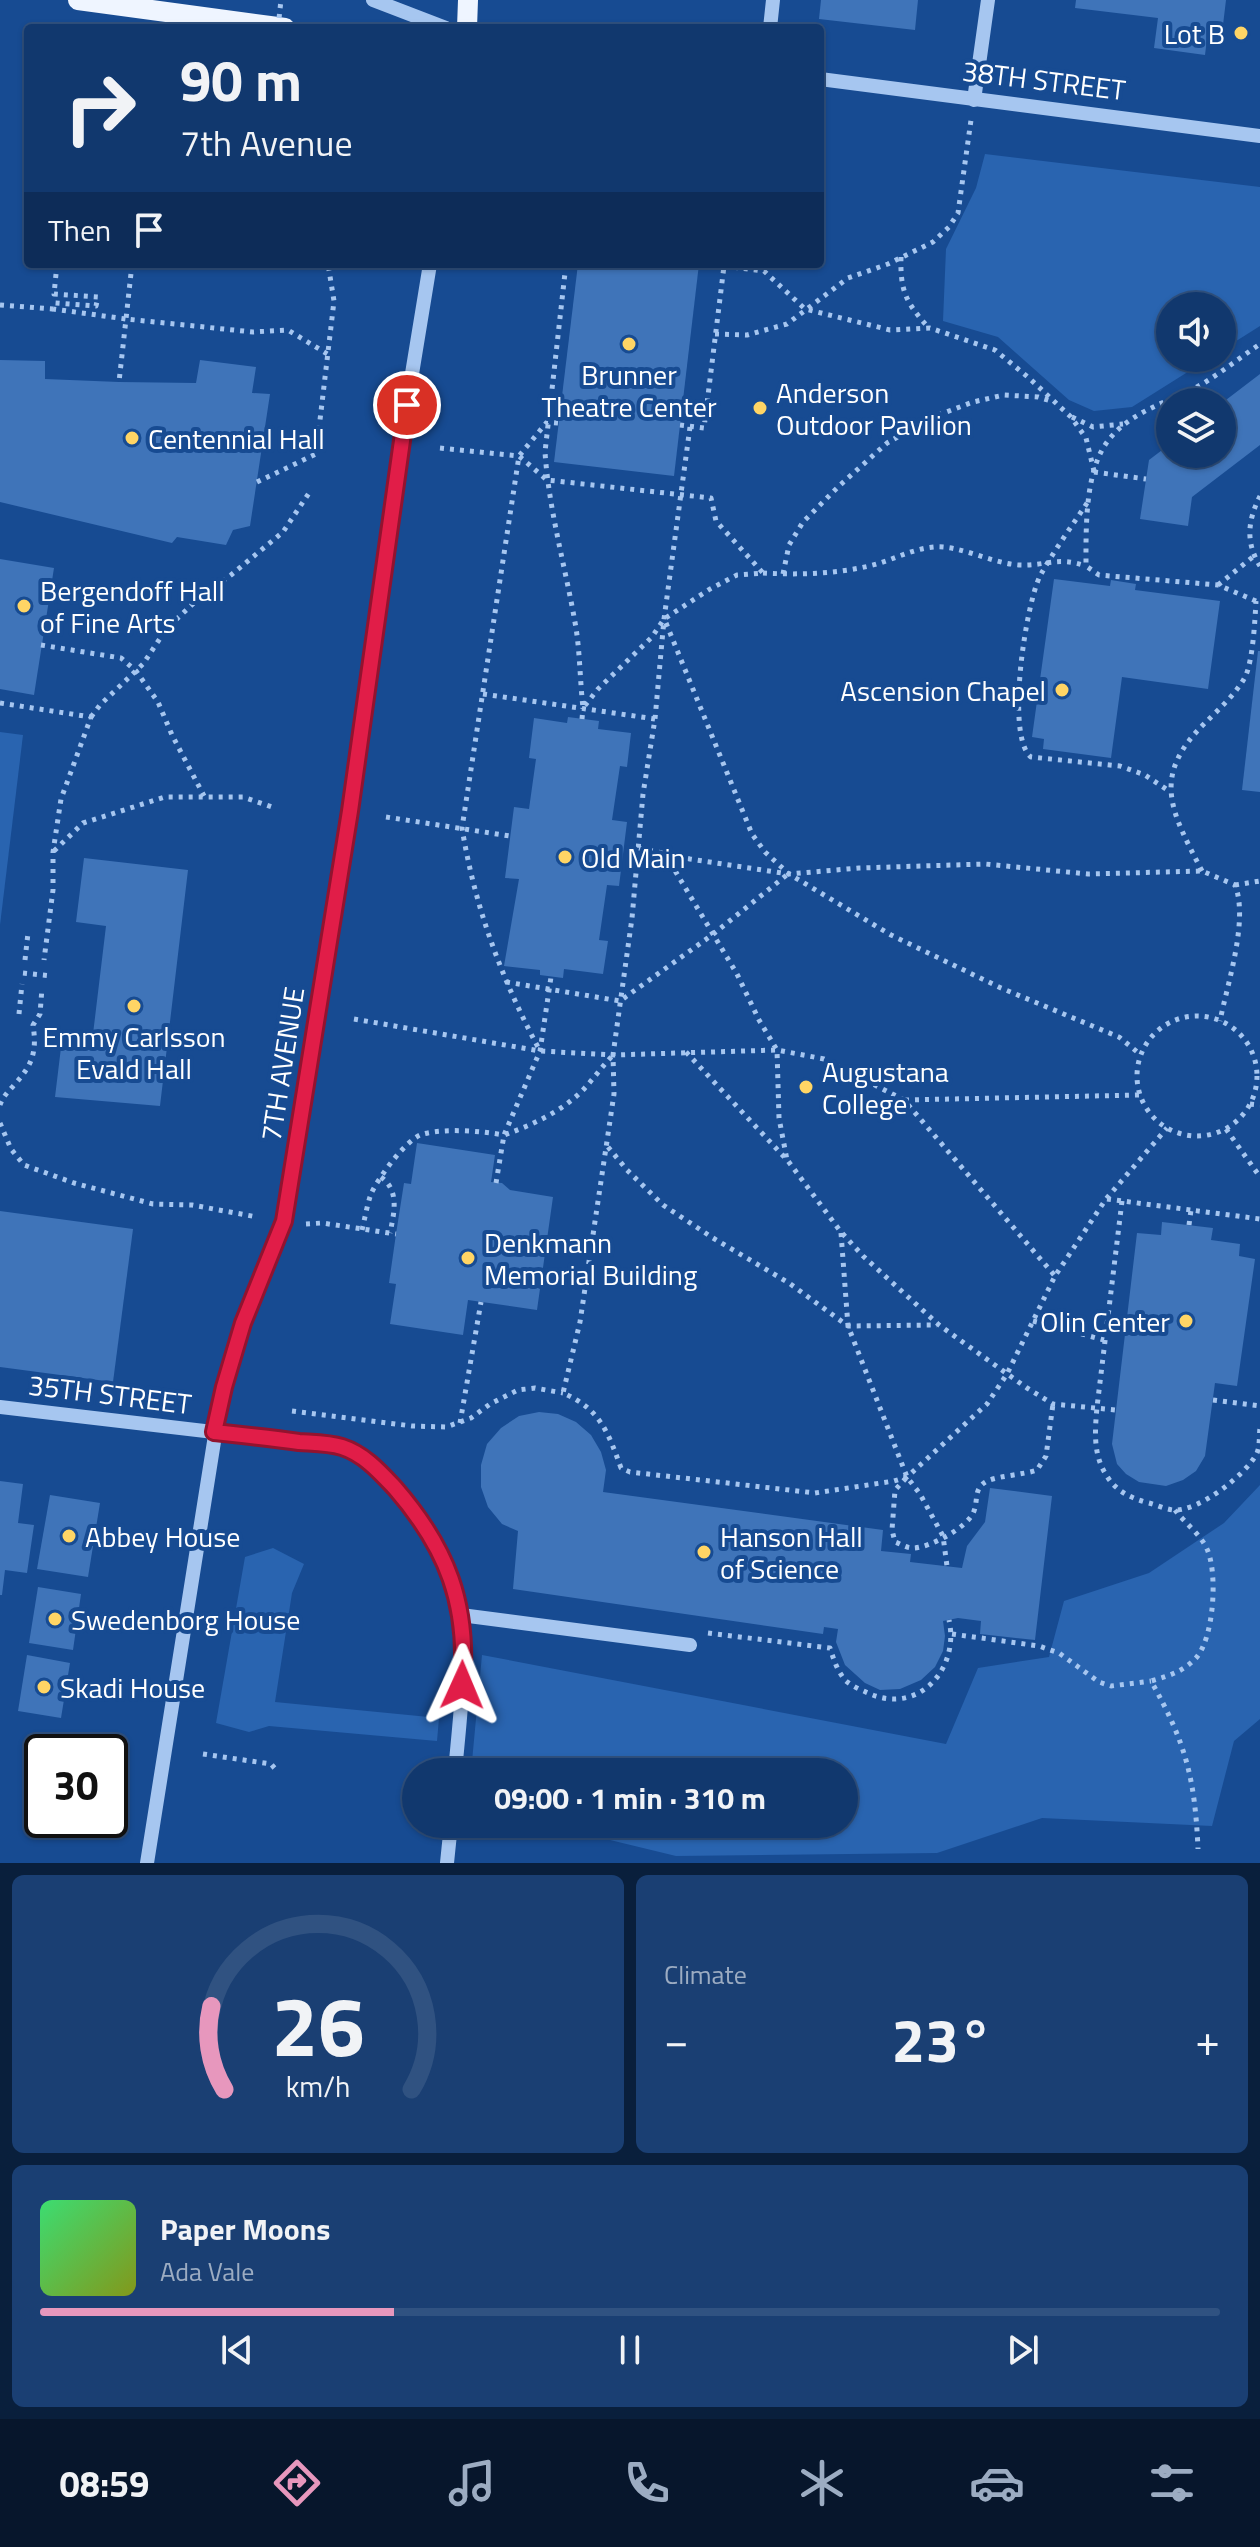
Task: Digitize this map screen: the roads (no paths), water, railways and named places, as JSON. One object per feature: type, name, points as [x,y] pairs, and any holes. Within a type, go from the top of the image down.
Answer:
[{"type":"main road","points":[[78,0],[255,24]]},
{"type":"main road","points":[[467,24],[468,0]]},
{"type":"street","points":[[373,0],[436,24]]},
{"type":"street","points":[[770,24],[773,0]]},
{"type":"street","points":[[974,100],[988,0]]},
{"type":"street","name":"38TH STREET","points":[[824,80],[1260,136]]},
{"type":"street","name":"7TH AVENUE","points":[[147,1863],[222,1393],[243,1323],[284,1221],[350,811],[398,459],[429,268]]},
{"type":"street","name":"35TH STREET","points":[[0,1407],[341,1447],[360,1455],[406,1501],[437,1544],[452,1578],[461,1615],[464,1665],[456,1758]]},
{"type":"street","points":[[461,1615],[690,1645]]},
{"type":"street","points":[[447,1863],[450,1838]]},
{"type":"place","name":"Lot B","points":[[1241,33]]},
{"type":"place","name":"Brunner Theatre Center","points":[[629,344]]},
{"type":"place","name":"Anderson Outdoor Pavilion","points":[[760,408]]},
{"type":"place","name":"Centennial Hall","points":[[132,438]]},
{"type":"place","name":"Bergendoff Hall of Fine Arts","points":[[24,606]]},
{"type":"place","name":"Ascension Chapel","points":[[1062,690]]},
{"type":"place","name":"Old Main","points":[[565,857]]},
{"type":"place","name":"Emmy Carlsson Evald Hall","points":[[134,1006]]},
{"type":"place","name":"Augustana College","points":[[806,1087]]},
{"type":"place","name":"Denkmann Memorial Building","points":[[468,1258]]},
{"type":"place","name":"Olin Center","points":[[1186,1321]]},
{"type":"place","name":"Abbey House","points":[[69,1536]]},
{"type":"place","name":"Hanson Hall of Science","points":[[704,1552]]},
{"type":"place","name":"Swedenborg House","points":[[55,1619]]},
{"type":"place","name":"Skadi House","points":[[44,1687]]}]
